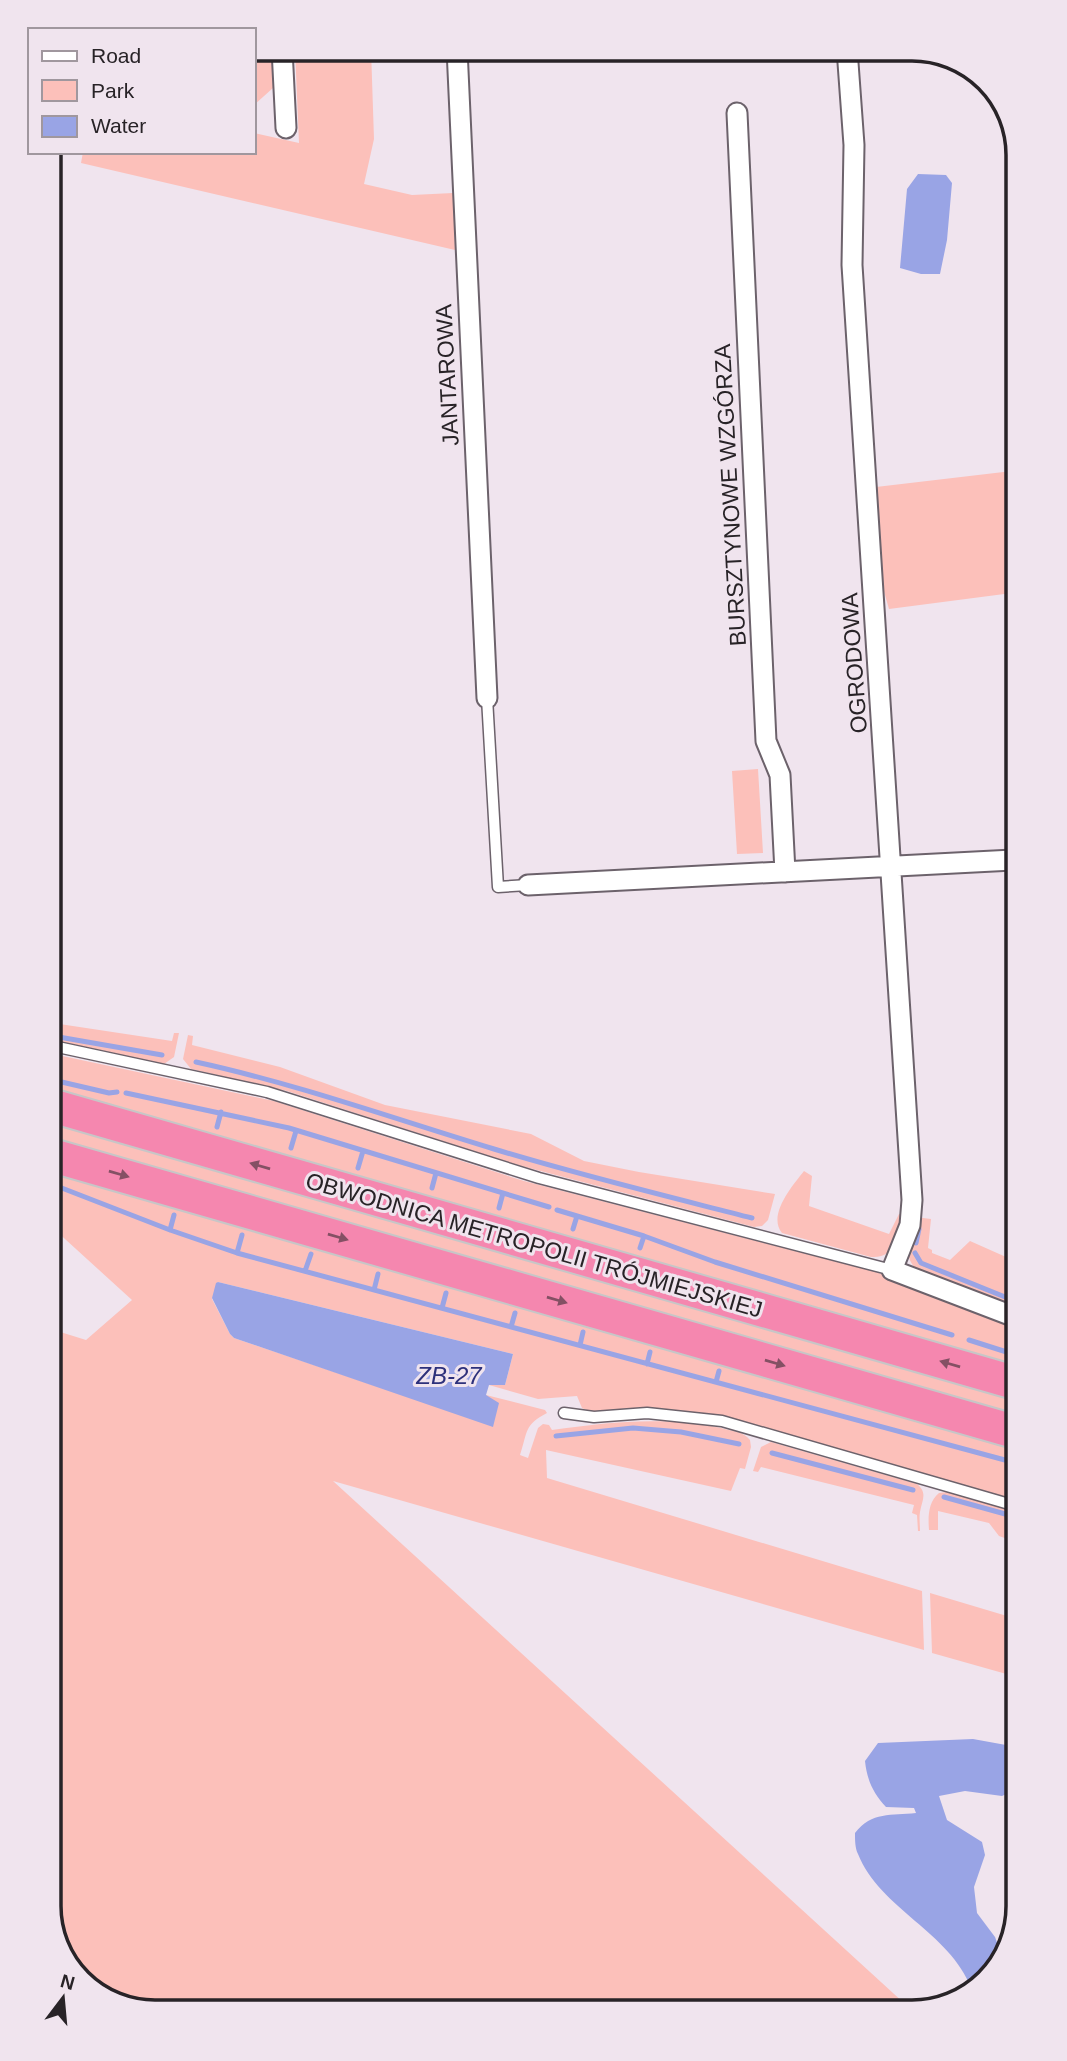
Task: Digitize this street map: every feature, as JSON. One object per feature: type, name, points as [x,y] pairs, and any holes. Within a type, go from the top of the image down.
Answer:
[{"type":"highway","name":"OBWODNICA METROPOLII TRÓJMIEJSKIEJ","points":[[61,1108],[1006,1380]]},
{"type":"highway","name":"OBWODNICA METROPOLII TRÓJMIEJSKIEJ","points":[[61,1158],[1006,1429]]},
{"type":"street","points":[[283,61],[286,128]]},
{"type":"street","name":"JANTAROWA","points":[[458,61],[487,698]]},
{"type":"street","name":"OGRODOWA","points":[[848,61],[854,156],[852,265],[912,1200],[908,1233],[892,1270]]},
{"type":"street","name":"BURSZTYNOWE WZGÓRZA","points":[[737,113],[766,741],[780,775],[785,872]]},
{"type":"street","points":[[528,885],[1006,860]]},
{"type":"street","points":[[892,1270],[1006,1314]]},
{"type":"lane","points":[[487,698],[498,887],[528,885]]},
{"type":"lane","points":[[61,1048],[277,1095],[538,1178],[892,1270]]},
{"type":"lane","points":[[565,1413],[594,1418],[647,1413],[722,1422],[1006,1503]]},
{"type":"green space","points":[[256,61],[272,61],[273,88],[256,103]]},
{"type":"green space","points":[[296,61],[371,61],[374,139],[364,184],[412,195],[453,193],[455,250],[81,163],[83,154],[256,154],[256,133],[299,143]]},
{"type":"green space","points":[[1006,472],[1006,594],[889,609],[881,581],[876,487]]},
{"type":"green space","points":[[758,769],[763,853],[737,854],[732,771]]},
{"type":"green space","points":[[61,1024],[172,1041],[174,1033],[179,1033],[174,1057],[164,1064],[61,1042]]},
{"type":"green space","points":[[188,1035],[193,1036],[192,1045],[280,1067],[385,1105],[531,1134],[584,1161],[775,1194],[768,1220],[762,1226],[754,1227],[514,1164],[287,1091],[191,1069],[183,1059]]},
{"type":"green space","points":[[61,1056],[274,1101],[524,1181],[876,1272],[1006,1322],[1006,1366],[61,1094]]},
{"type":"green space","points":[[61,1120],[1006,1392],[1006,1419],[61,1148]]},
{"type":"green space","points":[[804,1171],[812,1176],[809,1206],[889,1234],[899,1214],[907,1215],[891,1250],[879,1257],[871,1257],[782,1233],[778,1226],[779,1209]]},
{"type":"green space","points":[[61,1173],[1006,1445],[1006,1497],[714,1415],[643,1408],[591,1412],[582,1408],[577,1396],[538,1399],[489,1385],[505,1385],[513,1354],[218,1282],[212,1299],[234,1338],[388,1390],[486,1395],[545,1410],[547,1413],[530,1425],[526,1434],[520,1455],[528,1458],[538,1428],[543,1424],[549,1425],[552,1430],[658,1421],[700,1424],[740,1433],[750,1440],[751,1447],[745,1469],[740,1468],[731,1491],[546,1450],[547,1478],[922,1591],[924,1650],[333,1481],[901,2000],[150,2000],[125,1995],[98,1980],[98,1963],[81,1963],[68,1941],[61,1905],[61,1332],[86,1340],[132,1300],[61,1235]]},
{"type":"green space","points":[[915,1217],[931,1219],[928,1248],[932,1253],[950,1260],[970,1241],[1006,1257],[1006,1306],[917,1270],[909,1258],[909,1238]]},
{"type":"green space","points":[[771,1442],[917,1484],[923,1494],[920,1531],[917,1515],[912,1513],[914,1505],[761,1467],[758,1472],[753,1471],[761,1447]]},
{"type":"green space","points":[[947,1492],[1006,1509],[1006,1538],[999,1536],[989,1523],[938,1511],[938,1530],[929,1530],[931,1505],[939,1493]]},
{"type":"green space","points":[[930,1593],[1006,1616],[1006,1674],[932,1653]]},
{"type":"water","points":[[918,174],[946,175],[952,183],[947,240],[940,274],[921,274],[900,268],[907,189]]},
{"type":"water","name":"ZB-27","points":[[218,1282],[513,1354],[505,1385],[489,1385],[486,1395],[499,1403],[493,1427],[234,1338],[212,1298]]},
{"type":"water","points":[[973,1739],[1006,1745],[1006,1794],[1002,1796],[965,1791],[939,1796],[947,1820],[982,1842],[985,1855],[974,1887],[977,1913],[997,1944],[982,1968],[967,1981],[948,1951],[882,1890],[868,1873],[857,1852],[855,1833],[868,1821],[890,1815],[916,1813],[914,1808],[886,1807],[874,1791],[865,1761],[878,1743]]},
{"type":"waterway","points":[[61,1037],[162,1055]]},
{"type":"waterway","points":[[196,1062],[309,1091],[558,1168],[752,1218]]},
{"type":"waterway","points":[[61,1082],[109,1093],[117,1092]]},
{"type":"waterway","points":[[126,1093],[289,1128],[549,1207]]},
{"type":"waterway","points":[[217,1127],[221,1112]]},
{"type":"waterway","points":[[291,1148],[296,1131]]},
{"type":"waterway","points":[[358,1168],[363,1151]]},
{"type":"waterway","points":[[432,1188],[436,1173]]},
{"type":"waterway","points":[[61,1188],[237,1253],[1006,1460]]},
{"type":"waterway","points":[[499,1208],[503,1193]]},
{"type":"waterway","points":[[557,1210],[952,1335]]},
{"type":"waterway","points":[[170,1230],[174,1215]]},
{"type":"waterway","points":[[573,1229],[577,1216]]},
{"type":"waterway","points":[[916,1243],[919,1229]]},
{"type":"waterway","points":[[237,1253],[242,1235]]},
{"type":"waterway","points":[[640,1248],[644,1236]]},
{"type":"waterway","points":[[915,1253],[921,1263],[1006,1297]]},
{"type":"waterway","points":[[305,1271],[311,1254]]},
{"type":"waterway","points":[[374,1290],[378,1274]]},
{"type":"waterway","points":[[442,1308],[446,1293]]},
{"type":"waterway","points":[[511,1327],[515,1313]]},
{"type":"waterway","points":[[580,1345],[583,1332]]},
{"type":"waterway","points":[[969,1340],[1006,1352]]},
{"type":"waterway","points":[[647,1364],[650,1352]]},
{"type":"waterway","points":[[716,1382],[719,1371]]},
{"type":"waterway","points":[[556,1436],[633,1428],[681,1432],[739,1444]]},
{"type":"waterway","points":[[772,1453],[913,1490]]},
{"type":"waterway","points":[[944,1497],[1006,1514]]}]
